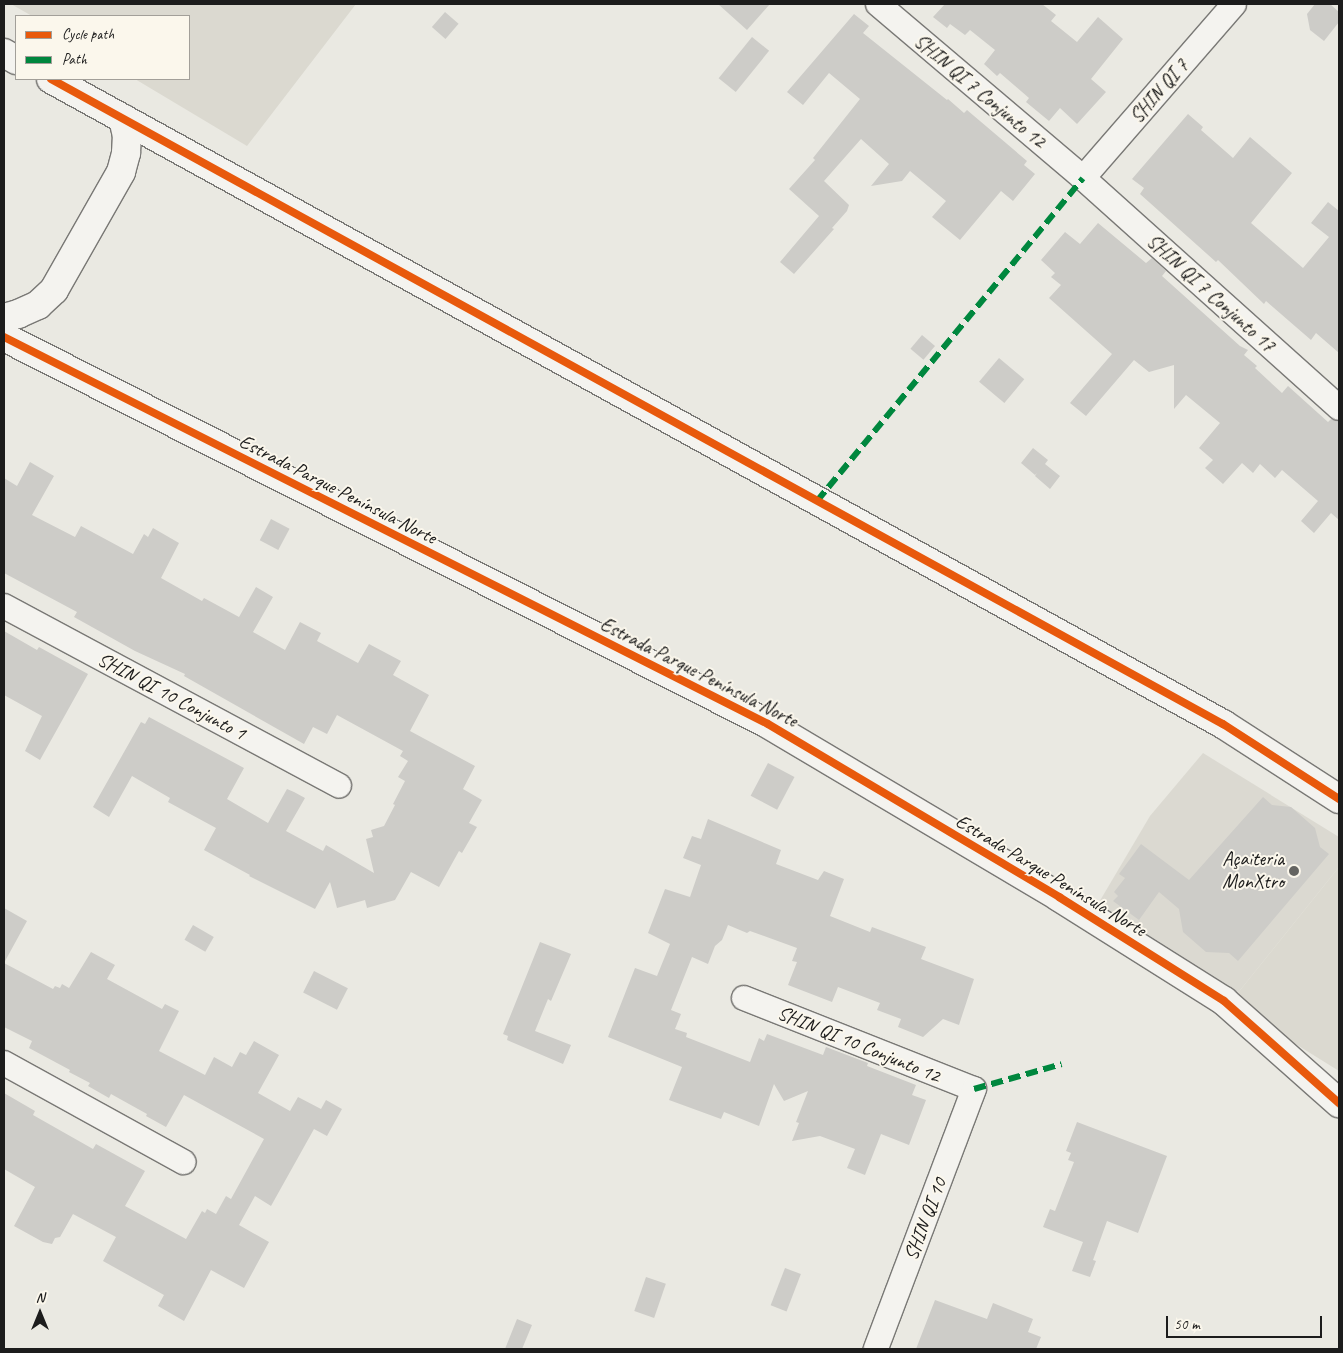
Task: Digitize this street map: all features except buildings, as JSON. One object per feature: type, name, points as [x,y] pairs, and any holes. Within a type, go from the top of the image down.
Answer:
[{"type":"main road","points":[[4,53],[15,59]]},
{"type":"main road","points":[[53,80],[1223,724],[1339,799]]},
{"type":"main road","points":[[4,318],[38,305],[54,290],[120,172],[126,153],[127,136],[123,118]]},
{"type":"main road","name":"Estrada Parque Península Norte","points":[[4,337],[768,724],[1059,897],[1224,1001],[1339,1103]]},
{"type":"street","name":"SHIN QI 7 Conjunto 12","points":[[878,4],[1083,178]]},
{"type":"street","name":"SHIN QI 7","points":[[1083,178],[1234,4]]},
{"type":"street","name":"SHIN QI 7 Conjunto 17","points":[[1083,178],[1339,408]]},
{"type":"street","name":"SHIN QI 10 Conjunto 1","points":[[4,606],[339,786]]},
{"type":"street","name":"SHIN QI 10 Conjunto 12","points":[[744,998],[974,1089]]},
{"type":"street","points":[[4,1063],[182,1162]]},
{"type":"street","name":"SHIN QI 10","points":[[876,1349],[974,1089]]},
{"type":"shaded area","points":[[11,4],[356,4],[247,146],[137,80],[190,80],[190,15],[30,15]]},
{"type":"shaded area","points":[[1203,753],[1339,837],[1339,867],[1233,999],[1098,904],[1150,816]]},
{"type":"shaded area","points":[[1339,867],[1339,1071],[1294,1043],[1233,999]]},
{"type":"marked path","points":[[817,501],[1083,178]]},
{"type":"marked path","points":[[974,1089],[1062,1064]]},
{"type":"cycle path","points":[[53,80],[1223,724],[1339,799]]},
{"type":"cycle path","points":[[4,337],[768,724],[1059,897],[1224,1001],[1339,1103]]},
{"type":"place","name":"Açaiteria MonXtro","points":[[1294,871]]}]
